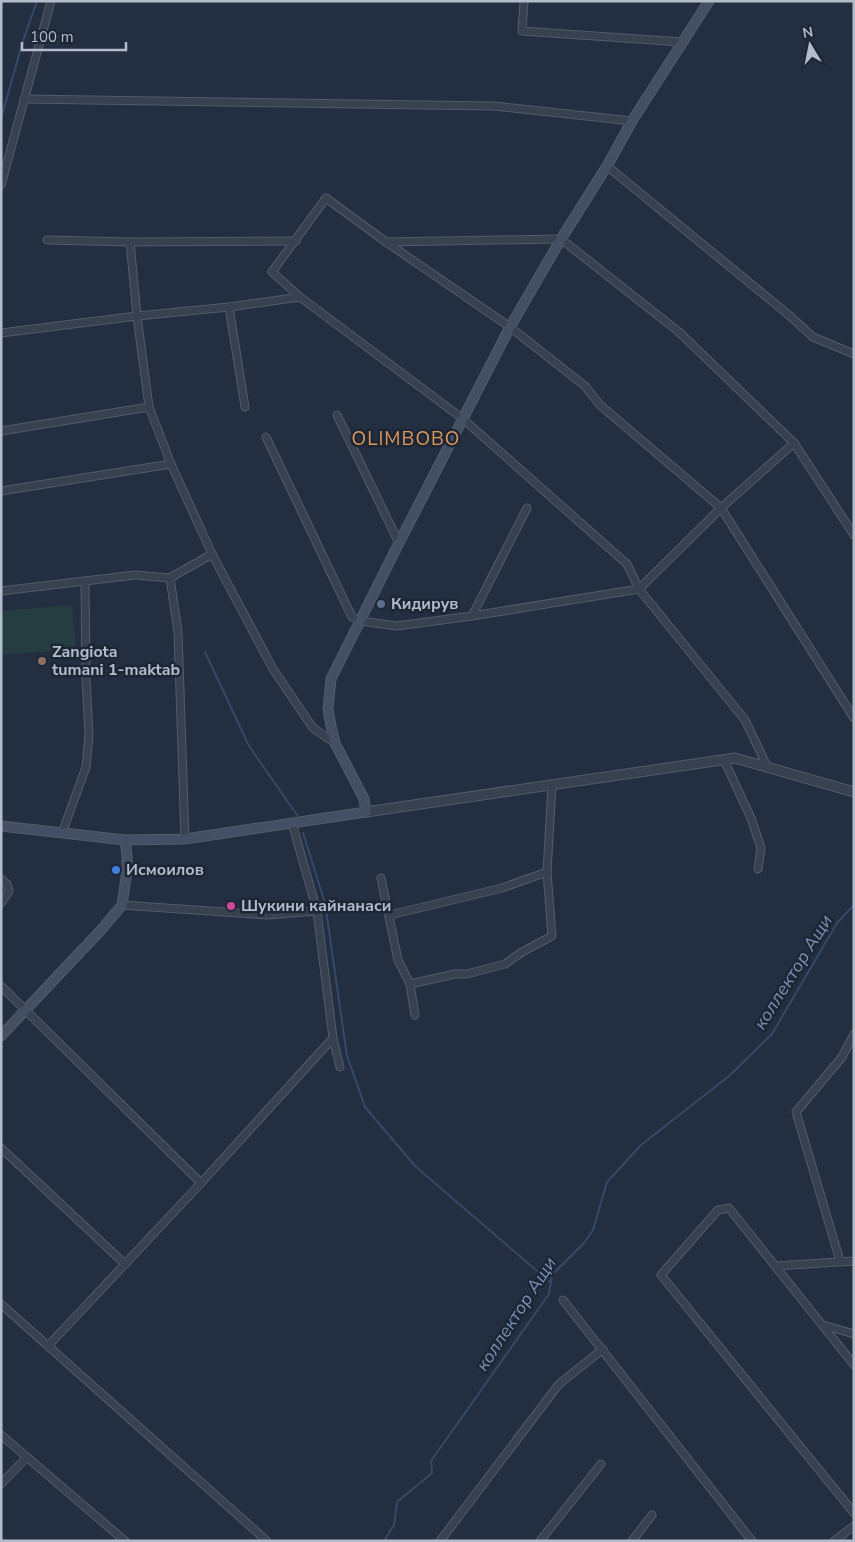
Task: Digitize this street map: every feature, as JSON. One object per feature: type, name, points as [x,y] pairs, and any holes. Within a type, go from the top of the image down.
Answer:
[{"type":"main road","points":[[1,826],[125,840],[185,839],[366,812],[364,799],[335,743],[328,709],[331,679],[510,327],[632,121],[709,1]]},
{"type":"main road","points":[[1,1036],[101,930],[122,905],[127,871],[125,840]]},
{"type":"street","points":[[1,185],[51,1]]},
{"type":"street","points":[[524,1],[522,31],[682,42]]},
{"type":"street","points":[[24,99],[494,106],[632,121]]},
{"type":"street","points":[[607,166],[813,337],[854,354]]},
{"type":"street","points":[[768,768],[745,720],[639,589],[627,564],[463,419],[300,297],[272,272],[326,198],[386,242],[510,327],[585,386],[600,405],[721,508],[854,718]]},
{"type":"street","points":[[386,242],[561,239],[679,332],[794,443],[854,535]]},
{"type":"street","points":[[47,240],[130,242],[296,241]]},
{"type":"street","points":[[130,242],[149,407],[171,464],[212,554],[273,669],[313,728],[335,743]]},
{"type":"street","points":[[1,333],[300,297]]},
{"type":"street","points":[[228,307],[244,407]]},
{"type":"street","points":[[1,431],[149,407]]},
{"type":"street","points":[[337,415],[399,543]]},
{"type":"street","points":[[266,437],[352,617],[360,621],[397,626],[639,589],[721,508],[794,443]]},
{"type":"street","points":[[1,491],[171,464]]},
{"type":"street","points":[[472,616],[527,508]]},
{"type":"street","points":[[1,591],[135,575],[170,578],[212,554]]},
{"type":"street","points":[[170,578],[178,632],[185,839]]},
{"type":"street","points":[[62,833],[86,767],[89,735],[86,679],[85,582]]},
{"type":"street","points":[[366,812],[735,758],[854,792]]},
{"type":"street","points":[[724,760],[751,818],[761,848],[758,869]]},
{"type":"street","points":[[410,984],[455,974],[467,974],[505,964],[522,952],[552,936],[547,872],[552,785]]},
{"type":"street","points":[[292,823],[317,911],[333,1038],[340,1067]]},
{"type":"street","points":[[390,914],[502,888],[547,872]]},
{"type":"street","points":[[381,878],[390,914],[398,960],[410,984],[415,1015]]},
{"type":"street","points":[[1,880],[7,884],[9,891],[1,903]]},
{"type":"street","points":[[122,905],[268,915],[317,911]]},
{"type":"street","points":[[1,986],[201,1183]]},
{"type":"street","points":[[840,1261],[796,1112],[842,1057],[854,1034]]},
{"type":"street","points":[[48,1346],[201,1183],[333,1038]]},
{"type":"street","points":[[1,1148],[125,1264]]},
{"type":"street","points":[[854,1364],[729,1208],[718,1210],[661,1275],[854,1513]]},
{"type":"street","points":[[776,1266],[854,1260]]},
{"type":"street","points":[[563,1300],[752,1541]]},
{"type":"street","points":[[1,1304],[267,1541]]},
{"type":"street","points":[[823,1325],[854,1334]]},
{"type":"street","points":[[440,1541],[560,1384],[603,1349]]},
{"type":"street","points":[[1,1435],[125,1541]]},
{"type":"street","points":[[1,1484],[27,1457]]},
{"type":"street","points":[[540,1541],[601,1464]]},
{"type":"street","points":[[632,1541],[652,1515]]},
{"type":"street","points":[[834,1541],[854,1526]]},
{"type":"green space","points":[[72,605],[76,649],[1,655],[1,611]]},
{"type":"waterway","points":[[1,119],[22,44],[37,1]]},
{"type":"waterway","points":[[205,652],[249,746],[297,815]]},
{"type":"waterway","points":[[303,833],[325,903],[347,1056],[365,1107],[415,1166],[551,1283]]},
{"type":"waterway","name":"коллектор Ащи","points":[[384,1541],[394,1525],[397,1502],[432,1473],[431,1461],[549,1294],[552,1275],[584,1243],[593,1230],[607,1182],[641,1145],[729,1076],[772,1034],[837,923],[854,905]]},
{"type":"place","name":"Кидирув","points":[[381,604]]},
{"type":"place","name":"Zangiota tumani 1-maktab","points":[[42,661]]},
{"type":"place","name":"Исмоилов","points":[[116,870]]},
{"type":"place","name":"Шукини кайнанаси","points":[[231,906]]},
{"type":"district","name":"OLIMBOBO","points":[[406,439]]}]
